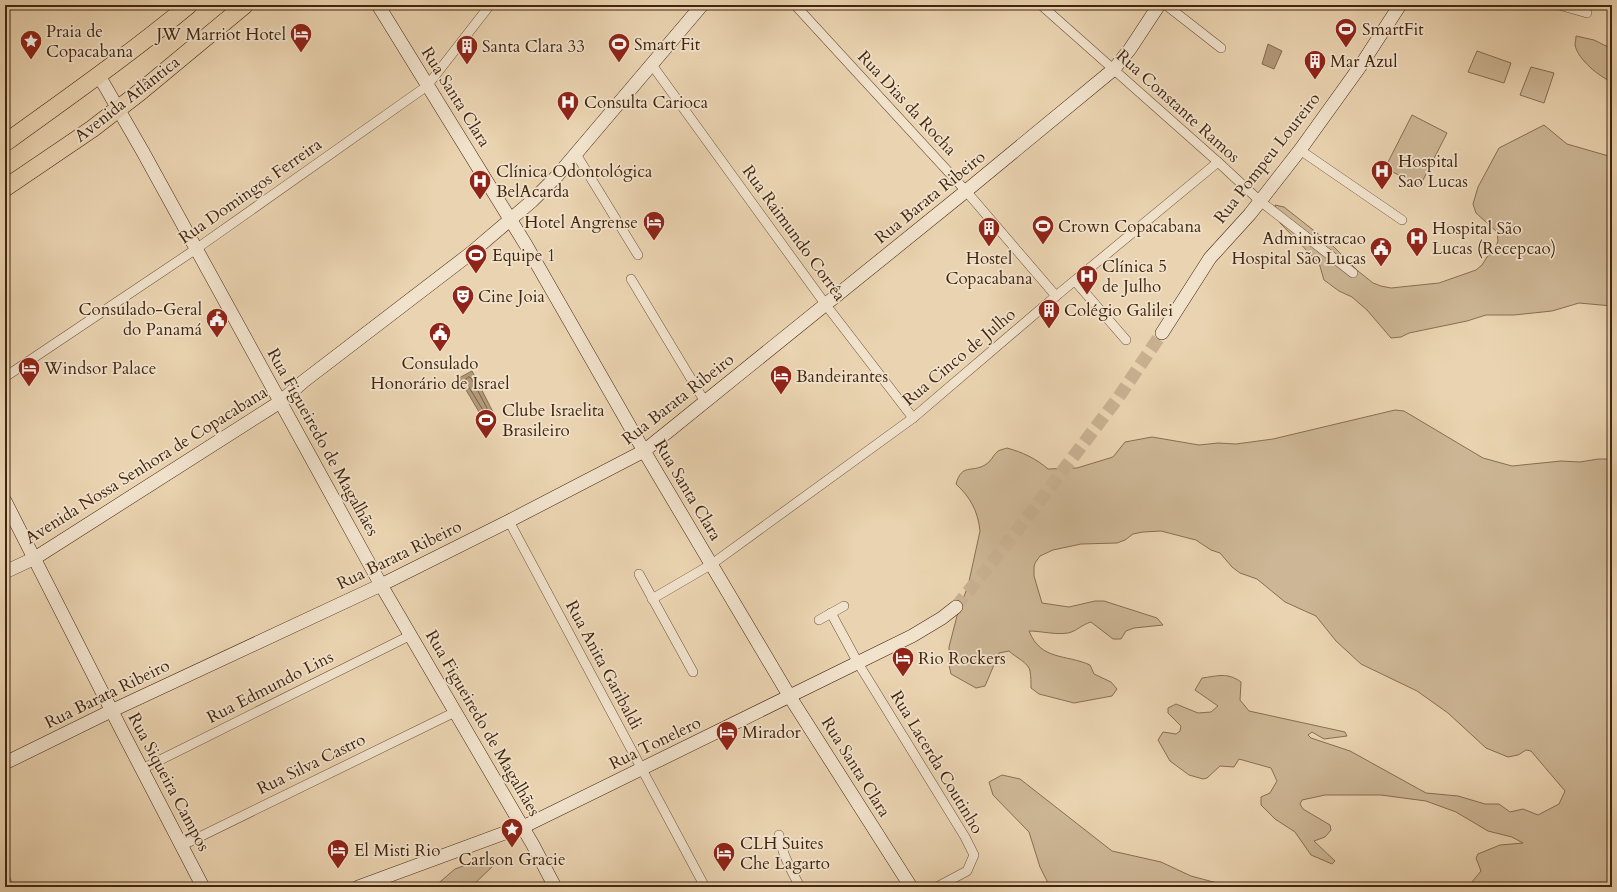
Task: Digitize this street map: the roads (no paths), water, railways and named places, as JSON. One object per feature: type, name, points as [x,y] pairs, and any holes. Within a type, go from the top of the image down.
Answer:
[{"type":"highway","name":"Avenida Atlântica","points":[[5,143],[164,26],[189,5]]},
{"type":"highway","name":"Avenida Atlântica","points":[[5,188],[88,132],[245,5]]},
{"type":"main road","name":"Rua Santa Clara","points":[[378,5],[510,220],[644,451],[790,697],[911,887]]},
{"type":"main road","name":"Avenida Nossa Senhora de Copacabana","points":[[5,572],[35,558],[280,402],[304,381],[471,253],[545,189],[702,5]]},
{"type":"main road","name":"Rua Barata Ribeiro","points":[[5,763],[111,711],[381,584],[509,521],[644,451],[826,305],[1114,69],[1130,49],[1159,5]]},
{"type":"main road","name":"Rua Pompeu Loureiro","points":[[1162,333],[1210,258],[1260,202],[1300,150],[1359,68],[1400,5]]},
{"type":"main road","name":"Rua Figueiredo de Magalhães","points":[[98,74],[119,108],[381,584],[522,827],[555,887]]},
{"type":"main road","name":"Rua Siqueira Campos","points":[[5,501],[111,711],[203,887]]},
{"type":"main road","name":"Rua Tonelero","points":[[358,887],[522,827],[912,636],[942,618],[956,607]]},
{"type":"street","name":"Rua Domingos Ferreira","points":[[5,376],[196,249],[427,86],[490,5]]},
{"type":"street","name":"Rua Dias da Rocha","points":[[795,5],[966,191],[1056,296]]},
{"type":"street","name":"Rua Constante Ramos","points":[[1041,5],[1218,162],[1260,202],[1353,272]]},
{"type":"street","points":[[1166,5],[1222,48]]},
{"type":"street","points":[[1559,5],[1587,13]]},
{"type":"street","name":"Rua Raimundo Corrêa","points":[[652,65],[826,305],[913,418]]},
{"type":"street","points":[[1300,150],[1402,220]]},
{"type":"street","points":[[576,154],[638,255]]},
{"type":"street","name":"Rua Cinco de Julho","points":[[652,598],[712,564],[913,418],[1056,296],[1218,162]]},
{"type":"street","points":[[631,279],[705,402]]},
{"type":"street","points":[[1075,281],[1126,340]]},
{"type":"street","name":"Rua Anita Garibaldi","points":[[509,521],[705,887]]},
{"type":"street","points":[[639,574],[693,672]]},
{"type":"street","points":[[820,620],[844,606]]},
{"type":"street","points":[[831,613],[858,663]]},
{"type":"street","name":"Rua Edmundo Lins","points":[[142,769],[411,635]]},
{"type":"street","name":"Rua Lacerda Coutinho","points":[[858,663],[965,836],[974,855],[967,871],[937,887]]},
{"type":"street","name":"Rua Silva Castro","points":[[181,846],[455,712]]},
{"type":"street","points":[[779,835],[786,859],[800,887]]},
{"type":"street","points":[[5,878],[10,887]]},
{"type":"water","points":[[1268,44],[1282,51],[1274,69],[1262,64]]},
{"type":"water","points":[[472,371],[493,412],[482,417],[459,378]]},
{"type":"tunnel","points":[[956,607],[1016,532],[1118,398],[1162,333]]},
{"type":"place","name":"SmartFit","points":[[1346,48]]},
{"type":"place","name":"JW Marriot Hotel","points":[[301,54]]},
{"type":"place","name":"Praia de Copacabana","points":[[31,60]]},
{"type":"place","name":"Smart Fit","points":[[619,64]]},
{"type":"place","name":"Santa Clara 33","points":[[467,66]]},
{"type":"place","name":"Mar Azul","points":[[1315,80]]},
{"type":"place","name":"Consulta Carioca","points":[[568,122]]},
{"type":"place","name":"Hospital Sao Lucas","points":[[1382,190]]},
{"type":"place","name":"Clínica Odontológica BelAcarda","points":[[480,200]]},
{"type":"place","name":"Hotel Angrense","points":[[654,242]]},
{"type":"place","name":"Crown Copacabana","points":[[1043,246]]},
{"type":"place","name":"Hostel Copacabana","points":[[989,248]]},
{"type":"place","name":"Hospital São Lucas (Recepcao)","points":[[1417,258]]},
{"type":"place","name":"Administracao Hospital São Lucas","points":[[1381,268]]},
{"type":"place","name":"Equipe 1","points":[[476,274]]},
{"type":"place","name":"Clínica 5 de Julho","points":[[1087,296]]},
{"type":"place","name":"Cine Joia","points":[[463,316]]},
{"type":"place","name":"Colégio Galilei","points":[[1049,330]]},
{"type":"place","name":"Consulado-Geral do Panamá","points":[[217,338]]},
{"type":"place","name":"Consulado Honorário de Israel","points":[[440,352]]},
{"type":"place","name":"Windsor Palace","points":[[29,388]]},
{"type":"place","name":"Bandeirantes","points":[[781,396]]},
{"type":"place","name":"Clube Israelita Brasileiro","points":[[486,440]]},
{"type":"place","name":"Rio Rockers","points":[[903,678]]},
{"type":"place","name":"Mirador","points":[[727,752]]},
{"type":"place","name":"Carlson Gracie","points":[[512,848]]},
{"type":"place","name":"El Misti Rio","points":[[338,870]]},
{"type":"place","name":"CLH Suites Che Lagarto","points":[[724,872]]}]
